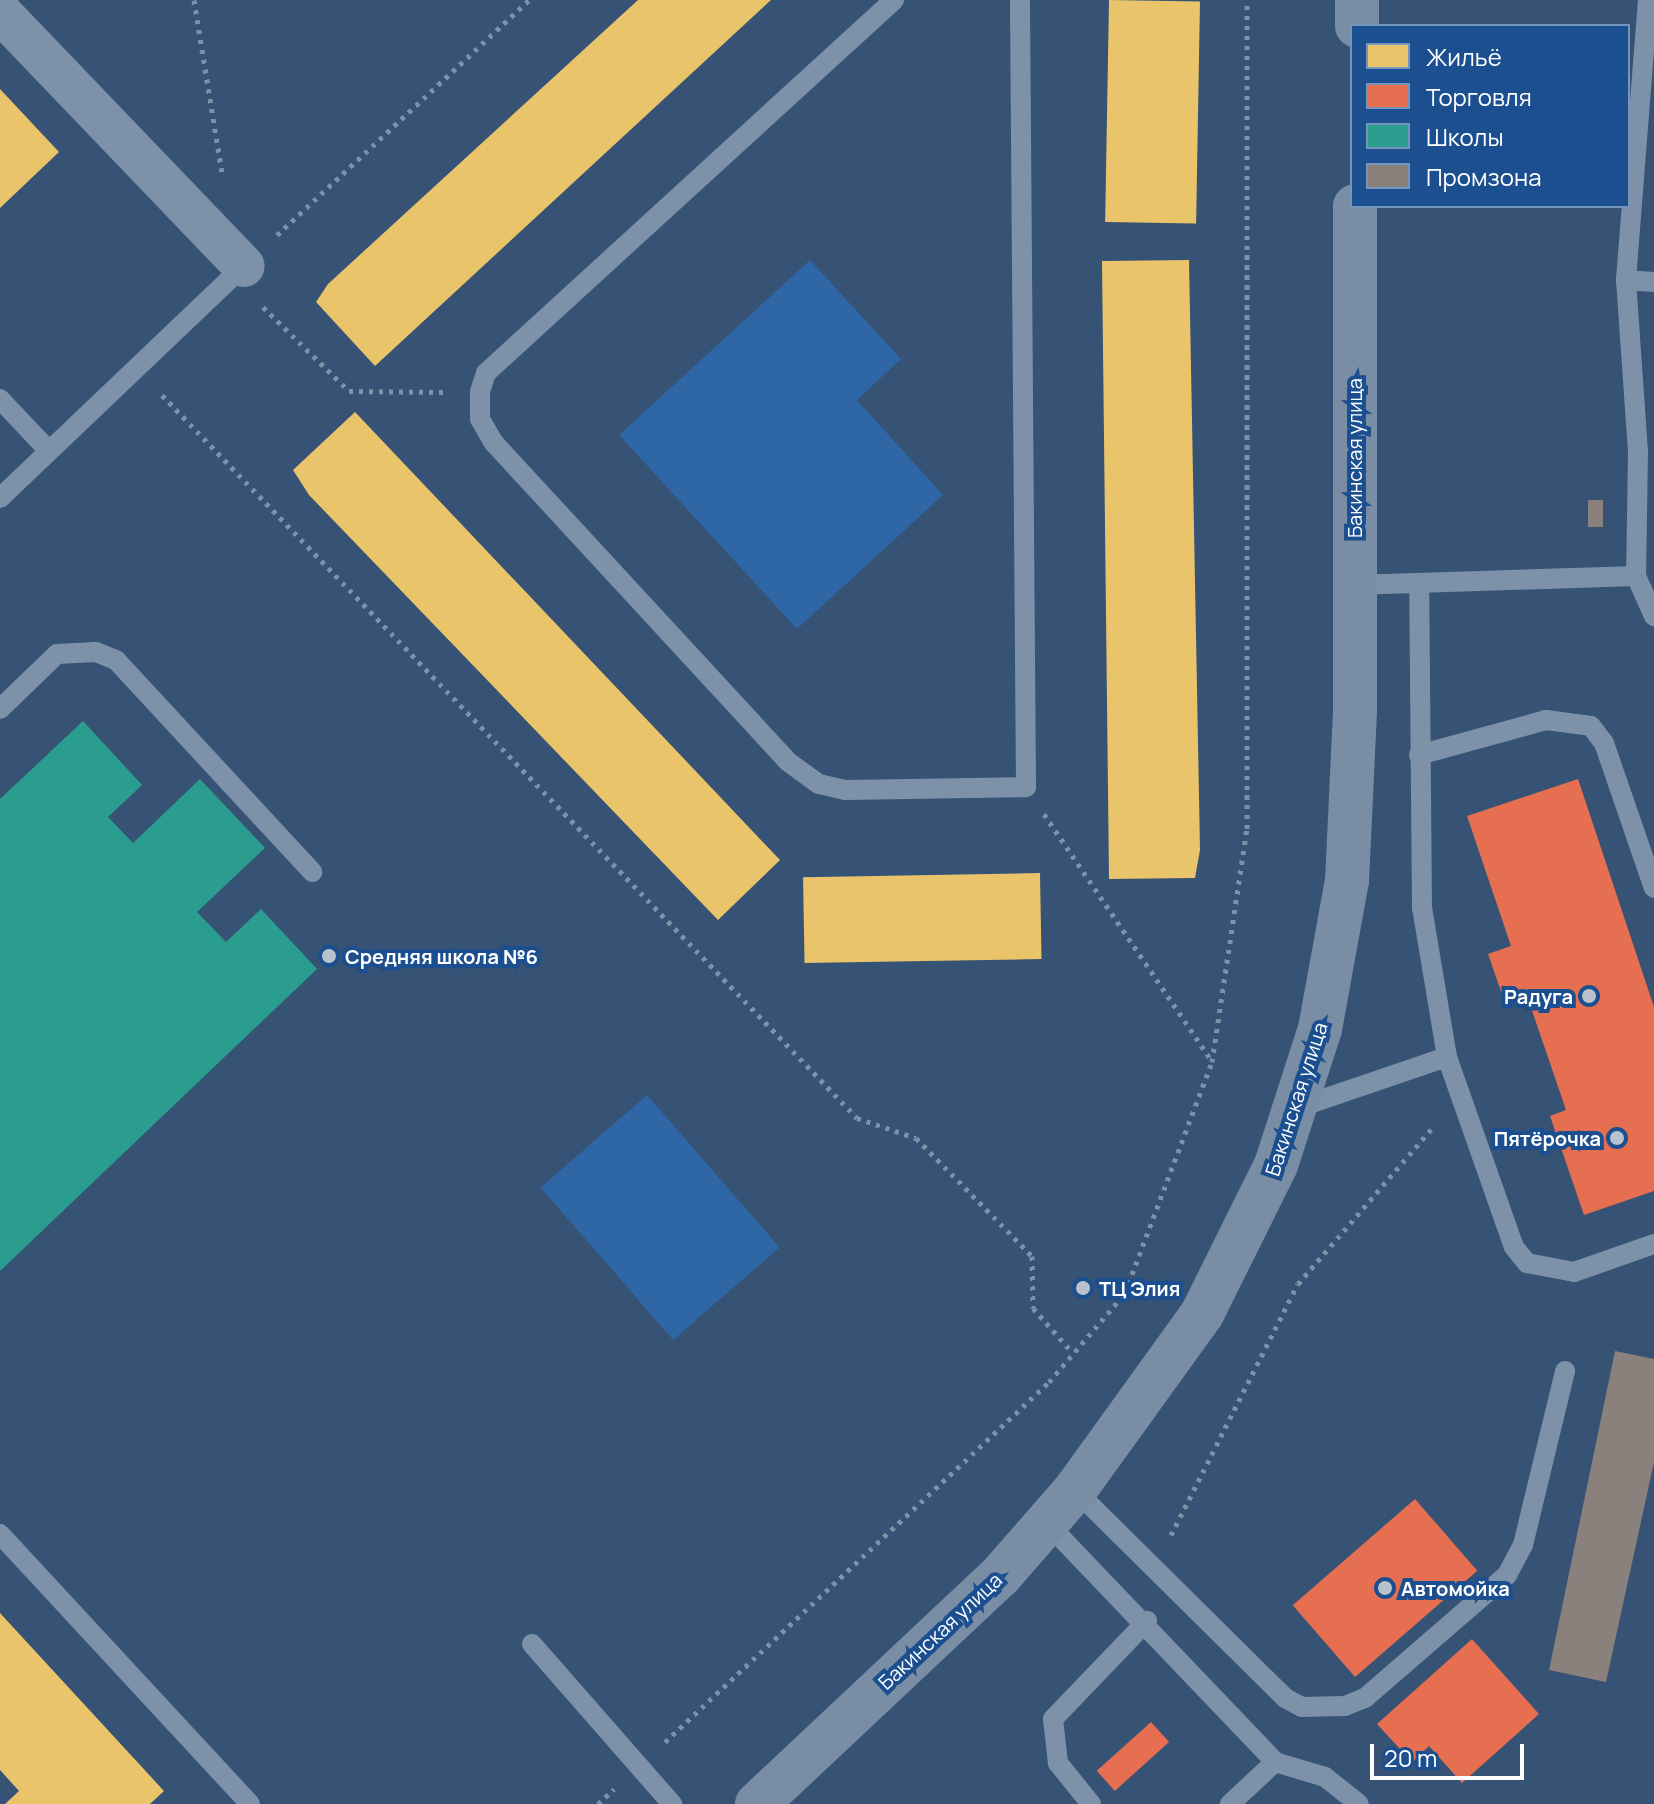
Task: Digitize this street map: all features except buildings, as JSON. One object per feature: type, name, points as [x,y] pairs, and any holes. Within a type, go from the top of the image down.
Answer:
[{"type":"street","points":[[1357,0],[1357,24]]},
{"type":"street","points":[[0,12],[238,271]]},
{"type":"street","name":"Бакинская улица","points":[[757,1804],[1047,1523],[1075,1490],[1202,1314],[1241,1243],[1297,1108],[1335,964],[1347,881],[1353,585],[1355,208]]},
{"type":"lane","points":[[894,0],[486,373],[480,392],[480,419],[494,443],[787,761],[819,784],[1026,787],[1020,0]]},
{"type":"lane","points":[[1648,0],[1646,117],[1626,280],[1646,452],[1636,576],[1654,616]]},
{"type":"lane","points":[[0,498],[238,271]]},
{"type":"lane","points":[[1626,280],[1654,282]]},
{"type":"lane","points":[[0,399],[49,451]]},
{"type":"lane","points":[[1353,585],[1636,576]]},
{"type":"lane","points":[[1419,583],[1422,908],[1447,1057],[1514,1247],[1527,1263],[1574,1272],[1654,1244]]},
{"type":"lane","points":[[0,709],[57,654],[96,652],[116,660],[312,872]]},
{"type":"lane","points":[[1419,755],[1546,720],[1591,726],[1604,743],[1654,888]]},
{"type":"lane","points":[[1297,1108],[1447,1057]]},
{"type":"lane","points":[[1075,1490],[1285,1698],[1320,1708],[1365,1698],[1507,1575],[1523,1545],[1565,1371]]},
{"type":"lane","points":[[1047,1523],[1147,1621],[1275,1762],[1325,1777],[1359,1804]]},
{"type":"lane","points":[[0,1534],[250,1804]]},
{"type":"lane","points":[[1091,1804],[1058,1763],[1053,1719],[1147,1621]]},
{"type":"lane","points":[[532,1644],[672,1804]]},
{"type":"lane","points":[[1230,1804],[1275,1762]]},
{"type":"path","points":[[194,0],[222,177]]},
{"type":"path","points":[[480,392],[349,391],[238,271],[529,0]]},
{"type":"path","points":[[598,1804],[1049,1382],[1125,1293],[1212,1062],[1247,829],[1247,0]]},
{"type":"path","points":[[136,369],[857,1118],[916,1138],[1032,1256],[1033,1308],[1072,1352]]},
{"type":"path","points":[[1026,787],[1212,1062]]},
{"type":"path","points":[[1154,1568],[1298,1284],[1461,1094]]},
{"type":"shaded area","points":[[810,260],[901,359],[857,400],[943,495],[797,629],[619,435]]},
{"type":"shaded area","points":[[647,1095],[780,1247],[673,1340],[541,1188]]},
{"type":"place","name":"Средняя школа №6","points":[[329,956]]},
{"type":"place","name":"Радуга","points":[[1589,996]]},
{"type":"place","name":"Пятёрочка","points":[[1617,1138]]},
{"type":"place","name":"ТЦ Элия","points":[[1083,1288]]},
{"type":"place","name":"Автомойка","points":[[1385,1588]]}]
